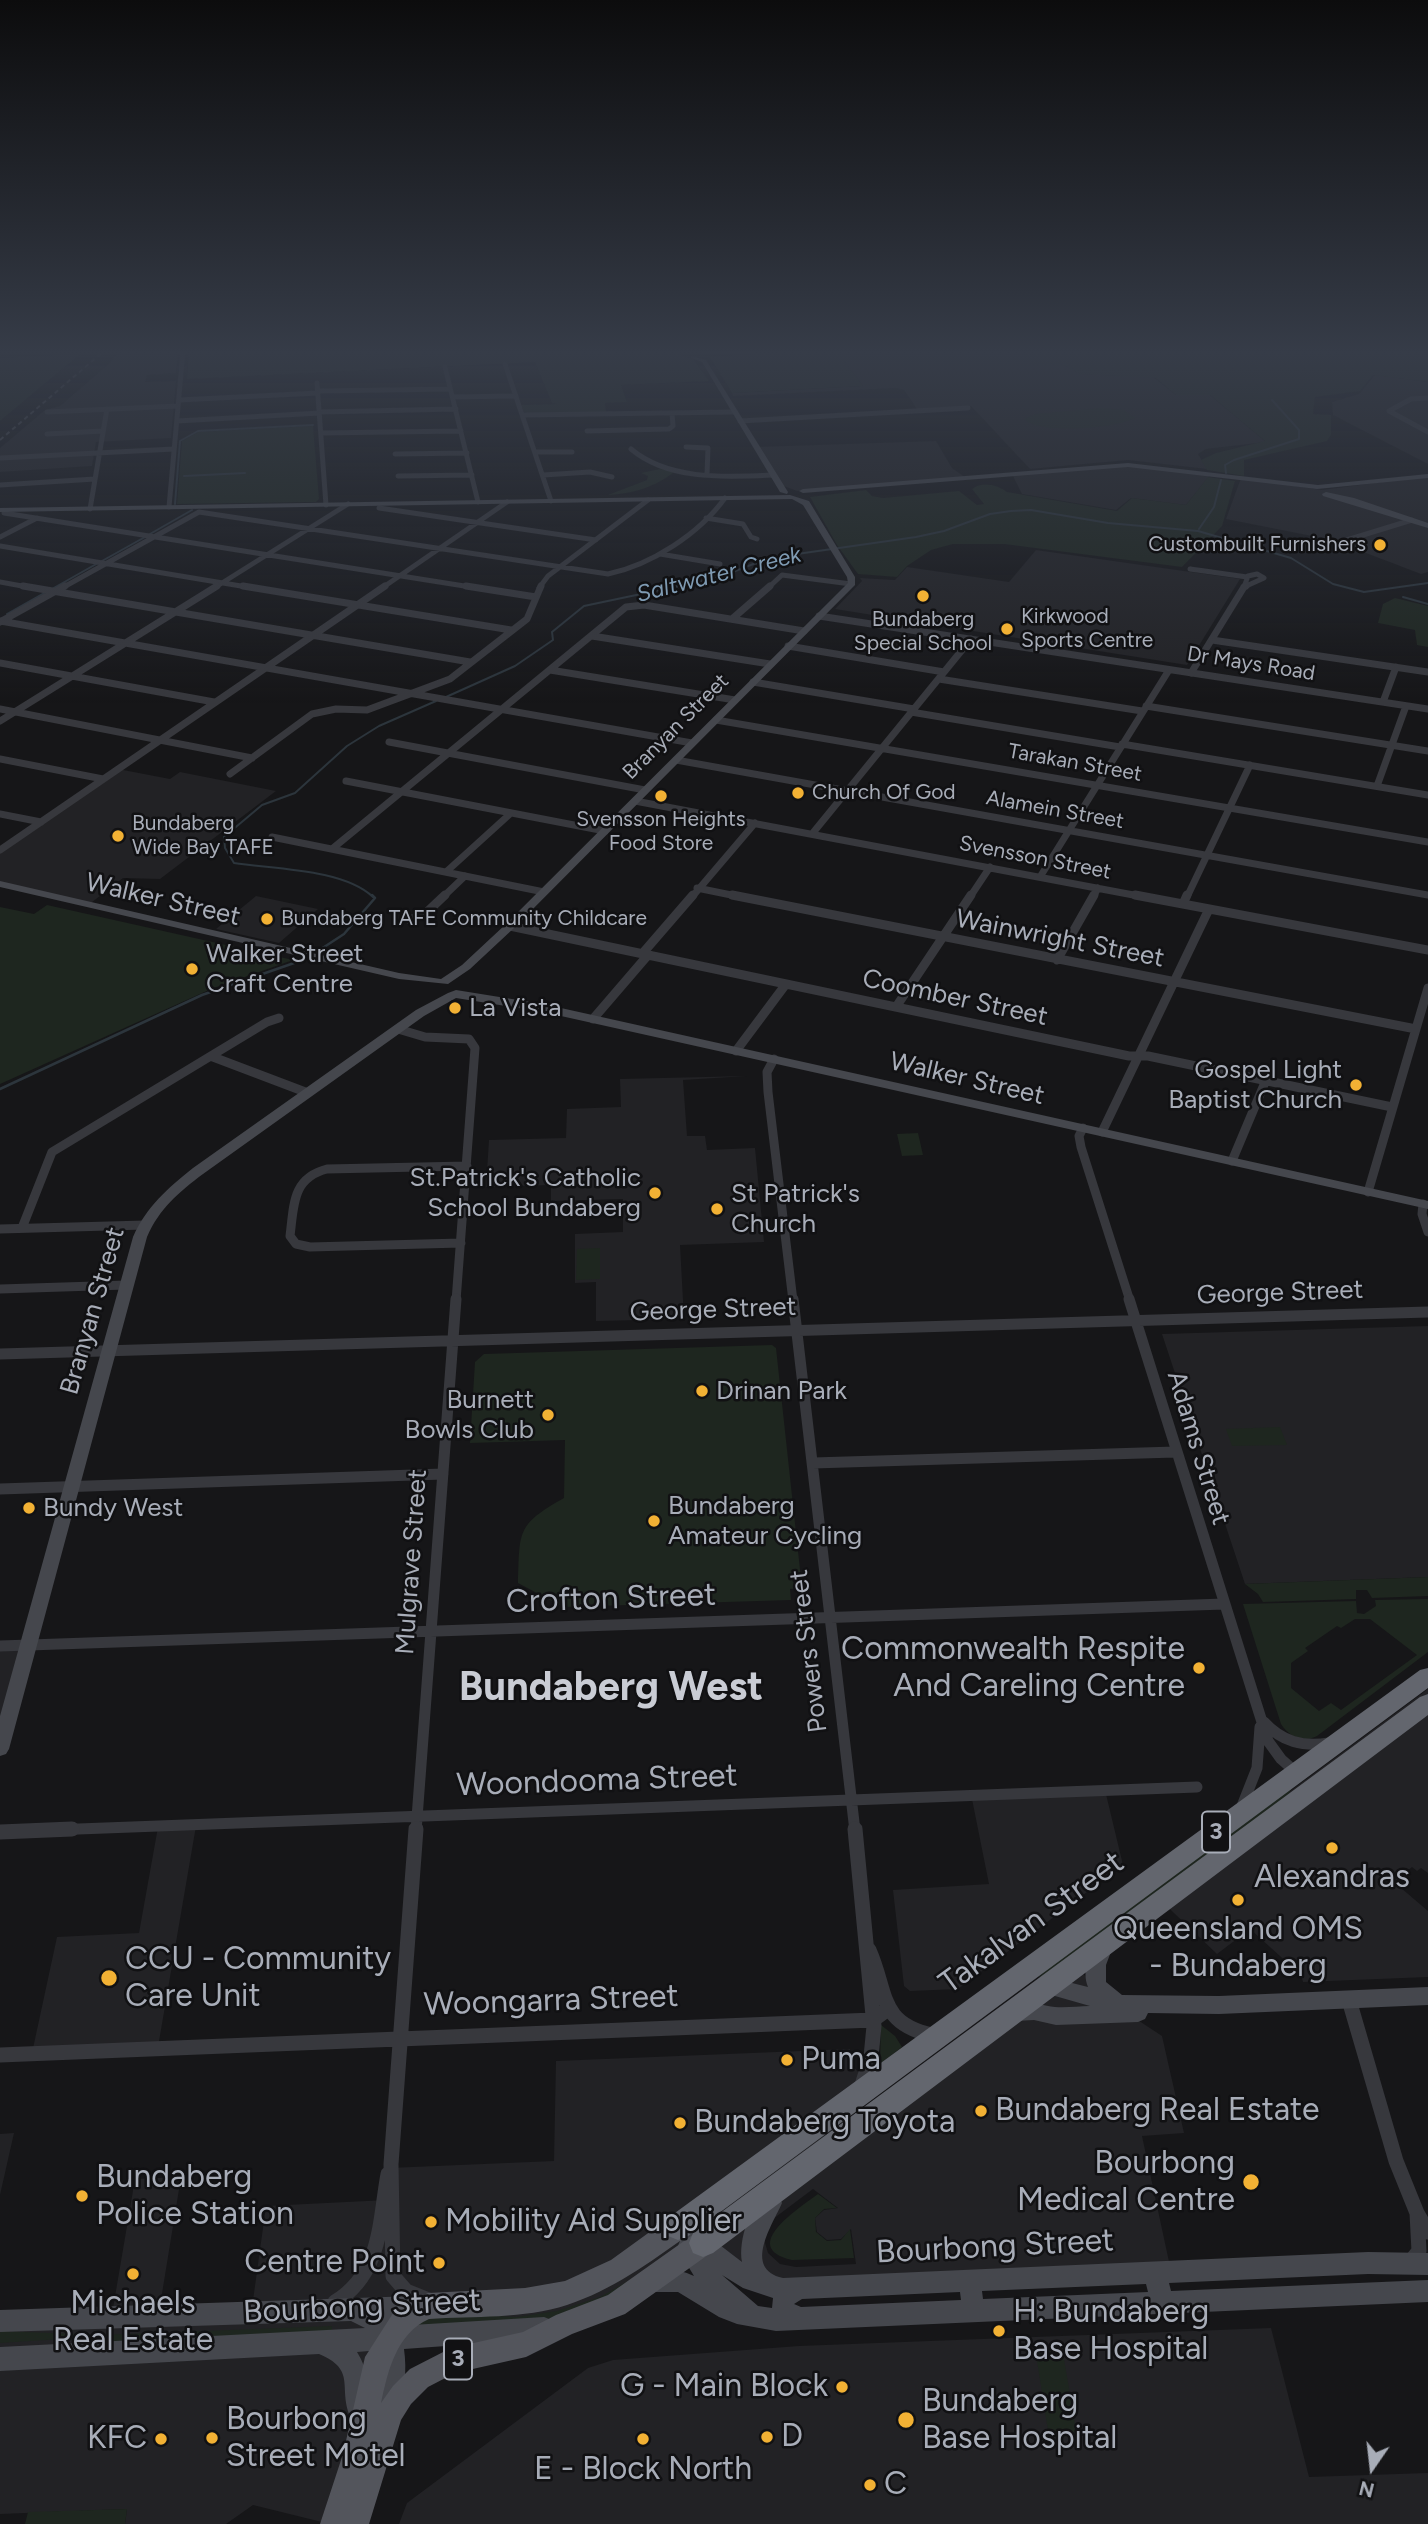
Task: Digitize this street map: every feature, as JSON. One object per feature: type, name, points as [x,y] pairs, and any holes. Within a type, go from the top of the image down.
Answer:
[{"type":"highway","name":"Takalvan Street","points":[[677,2229],[1428,1676]]},
{"type":"highway","name":"3","points":[[697,2248],[1428,1703]]},
{"type":"highway","points":[[1003,1988],[1021,1982],[1048,1986]]},
{"type":"main road","name":"Bourbong Street","points":[[438,2306],[525,2301],[566,2294],[620,2269],[677,2229]]},
{"type":"main road","name":"Bourbong Street","points":[[565,2324],[616,2305],[697,2248]]},
{"type":"main road","name":"3","points":[[334,2524],[356,2455],[376,2363],[388,2339],[406,2316],[438,2306]]},
{"type":"main road","name":"3","points":[[355,2524],[382,2436],[396,2404],[411,2386],[430,2371],[467,2356],[526,2344],[565,2324]]},
{"type":"street","points":[[90,509],[97,469]]},
{"type":"street","points":[[169,507],[172,469]]},
{"type":"street","points":[[323,469],[326,505]]},
{"type":"street","points":[[471,469],[478,502]]},
{"type":"street","points":[[541,469],[551,501]]},
{"type":"street","points":[[668,469],[775,478],[797,495]]},
{"type":"street","points":[[707,469],[707,474]]},
{"type":"street","points":[[732,619],[782,575],[851,584],[852,579],[797,495],[775,478],[769,469]]},
{"type":"street","points":[[2,512],[43,509],[759,498],[1080,469]]},
{"type":"street","points":[[1172,469],[1323,490],[1428,526]]},
{"type":"street","points":[[543,475],[590,472],[612,478]]},
{"type":"street","points":[[398,476],[472,475]]},
{"type":"street","points":[[1323,490],[1428,476]]},
{"type":"street","points":[[0,485],[95,479]]},
{"type":"street","points":[[1323,490],[1344,486]]},
{"type":"street","points":[[0,621],[199,512],[560,567],[617,573],[660,554],[706,518],[725,498]]},
{"type":"street","points":[[230,774],[312,714],[336,709],[367,710],[450,679],[527,619],[543,581],[648,500]]},
{"type":"street","points":[[0,850],[507,502]]},
{"type":"street","points":[[0,721],[312,529],[348,504]]},
{"type":"street","points":[[379,508],[596,540]]},
{"type":"street","points":[[0,537],[37,518],[43,509]]},
{"type":"street","points":[[2,512],[536,597]]},
{"type":"street","points":[[706,518],[743,524],[751,537],[757,540]]},
{"type":"street","points":[[1337,543],[1412,520]]},
{"type":"street","points":[[0,546],[511,630]]},
{"type":"street","points":[[660,554],[720,564]]},
{"type":"street","points":[[1212,572],[1247,577],[1254,574],[1264,578],[1244,587]]},
{"type":"street","points":[[1191,673],[1244,587],[1247,577]]},
{"type":"street","points":[[0,582],[470,662]]},
{"type":"street","name":"Branyan Street","points":[[421,1013],[439,987],[466,967],[510,926],[851,584]]},
{"type":"street","points":[[332,849],[625,608],[633,606],[804,631]]},
{"type":"street","name":"Dr Mays Road","points":[[819,616],[1428,709]]},
{"type":"street","points":[[0,621],[692,744]]},
{"type":"street","points":[[592,636],[771,664]]},
{"type":"street","points":[[812,834],[971,639]]},
{"type":"street","points":[[1212,639],[1428,672]]},
{"type":"street","points":[[788,646],[1144,709],[1428,751]]},
{"type":"street","points":[[0,663],[214,702]]},
{"type":"street","points":[[1383,702],[1396,667]]},
{"type":"street","points":[[550,670],[735,700]]},
{"type":"street","points":[[1040,877],[1169,670]]},
{"type":"street","points":[[753,682],[1428,795]]},
{"type":"street","points":[[1377,786],[1406,706]]},
{"type":"street","points":[[0,709],[252,758]]},
{"type":"street","name":"Tarakan Street","points":[[716,720],[1428,842]]},
{"type":"street","points":[[389,742],[645,790]]},
{"type":"street","points":[[0,759],[103,779]]},
{"type":"street","name":"Alamein Street","points":[[676,760],[1428,895]]},
{"type":"street","points":[[1183,904],[1250,765]]},
{"type":"street","points":[[346,781],[605,831]]},
{"type":"street","name":"Svensson Street","points":[[635,801],[1428,950]]},
{"type":"street","points":[[446,872],[511,813]]},
{"type":"street","points":[[0,814],[41,822]]},
{"type":"street","points":[[593,1019],[697,888],[755,823]]},
{"type":"street","points":[[272,837],[544,892]]},
{"type":"street","points":[[896,1007],[990,867]]},
{"type":"street","points":[[410,920],[427,912],[465,876]]},
{"type":"street","name":"Walker Street","points":[[0,888],[40,896]]},
{"type":"street","name":"Walker Street","points":[[0,888],[1425,1204]]},
{"type":"street","name":"Wainwright Street","points":[[697,888],[1416,1029]]},
{"type":"street","points":[[1057,960],[1098,888]]},
{"type":"street","points":[[1101,1132],[1209,909]]},
{"type":"street","name":"Coomber Street","points":[[510,926],[1392,1107]]},
{"type":"street","name":"Branyan Street","points":[[0,1749],[126,1285],[145,1224],[155,1207],[183,1183],[457,989],[466,967]]},
{"type":"street","points":[[736,1051],[786,984]]},
{"type":"street","points":[[1368,1192],[1428,988]]},
{"type":"street","points":[[22,1228],[52,1152],[279,1018]]},
{"type":"street","name":"Mulgrave Street","points":[[398,1029],[425,1037],[459,1037],[475,1045],[391,2164],[393,2276],[398,2284],[438,2306]]},
{"type":"street","points":[[213,1057],[308,1093]]},
{"type":"street","name":"Powers Street","points":[[774,1059],[768,1072],[768,1091],[852,1800],[873,2020],[869,2066],[854,2097]]},
{"type":"street","points":[[1232,1161],[1266,1080]]},
{"type":"street","name":"Adams Street","points":[[1083,1128],[1079,1136],[1081,1147],[1259,1716],[1273,1750],[1314,1788]]},
{"type":"street","points":[[461,1243],[310,1247],[296,1244],[290,1236],[300,1183],[313,1172],[327,1169],[467,1166]]},
{"type":"street","points":[[1425,1204],[1422,1214],[1428,1232]]},
{"type":"street","points":[[0,1229],[145,1224]]},
{"type":"street","points":[[0,1289],[126,1285]]},
{"type":"street","name":"George Street","points":[[0,1354],[1428,1311]]},
{"type":"street","points":[[813,1463],[1175,1452]]},
{"type":"street","points":[[0,1489],[443,1474]]},
{"type":"street","name":"Crofton Street","points":[[0,1646],[1224,1604]]},
{"type":"street","points":[[1259,1716],[1271,1731],[1296,1743],[1324,1745],[1343,1739]]},
{"type":"street","points":[[1235,1818],[1256,1778],[1261,1747],[1259,1716]]},
{"type":"street","name":"Woondooma Street","points":[[0,1832],[1197,1787]]},
{"type":"street","points":[[1104,1945],[1094,1966],[1094,1982],[1104,1995],[1130,2004]]},
{"type":"street","name":"Powers Street","points":[[867,1946],[878,1967],[888,2010]]},
{"type":"street","points":[[1048,1986],[1105,2002],[1130,2004],[1219,2005],[1428,1996]]},
{"type":"street","points":[[852,2021],[865,2006],[870,1992]]},
{"type":"street","points":[[1349,2000],[1396,2161],[1417,2213],[1428,2232]]},
{"type":"street","points":[[1013,2013],[1027,2010],[1056,2015],[1156,2013],[1219,2005]]},
{"type":"street","points":[[873,2020],[888,2010],[895,2022],[907,2030],[939,2035]]},
{"type":"street","name":"Woongarra Street","points":[[0,2055],[873,2020]]},
{"type":"street","name":"Mulgrave Street","points":[[296,2312],[344,2299],[364,2280],[372,2260],[391,2164]]},
{"type":"street","points":[[786,2289],[766,2284],[757,2274],[752,2241],[760,2219],[788,2180]]},
{"type":"street","points":[[1399,2291],[1389,2287],[1382,2279],[1384,2266],[1418,2255],[1417,2213]]},
{"type":"street","points":[[677,2229],[697,2248],[740,2276],[786,2289]]},
{"type":"street","points":[[697,2248],[736,2303],[776,2320]]},
{"type":"street","name":"Bourbong Street","points":[[786,2289],[1398,2263],[1428,2264]]},
{"type":"street","points":[[1155,2273],[1162,2301]]},
{"type":"street","points":[[648,2284],[666,2279],[680,2281],[736,2313],[776,2320],[1428,2291]]},
{"type":"street","points":[[969,2282],[974,2310]]},
{"type":"street","points":[[786,2289],[782,2303],[784,2311],[800,2318]]},
{"type":"street","name":"Bourbong Street","points":[[0,2321],[438,2306]]},
{"type":"street","points":[[350,2309],[375,2321],[388,2339]]},
{"type":"street","name":"Bourbong Street","points":[[0,2359],[316,2344],[525,2331],[565,2324]]},
{"type":"street","name":"3","points":[[382,2436],[396,2362],[388,2339]]},
{"type":"street","points":[[316,2344],[342,2352],[352,2361],[356,2370],[356,2455]]},
{"type":"shaded area","points":[[0,469],[49,469],[0,472]]},
{"type":"shaded area","points":[[180,469],[317,469],[319,499],[316,502],[177,504]]},
{"type":"shaded area","points":[[660,469],[675,471],[643,489],[608,495],[647,480],[648,476],[641,473]]},
{"type":"shaded area","points":[[771,469],[953,469],[966,478],[797,491],[781,485]]},
{"type":"shaded area","points":[[1088,469],[1172,469],[1211,474],[1186,505],[1131,498],[1116,510],[1022,494],[1012,474]]},
{"type":"shaded area","points":[[1244,469],[1244,476],[1207,470]]},
{"type":"shaded area","points":[[1428,476],[1428,572],[1421,574],[1332,540],[1226,519],[1241,478],[1322,490]]},
{"type":"shaded area","points":[[1208,477],[1235,481],[1222,526],[1182,567],[1004,544],[953,544],[931,550],[907,566],[897,577],[858,574],[837,545],[810,497],[866,490],[872,496],[883,498],[959,491],[977,505],[984,504],[972,489],[985,485],[999,487],[1007,492],[1117,511],[1132,498],[1186,505]]},
{"type":"shaded area","points":[[1036,550],[1240,579],[1187,665],[835,609],[862,581],[860,578],[895,580],[907,567],[1009,582]]},
{"type":"shaded area","points":[[1395,598],[1428,606],[1428,647],[1417,645],[1415,630],[1378,623],[1383,604]]},
{"type":"shaded area","name":"Bundaberg Wide Bay TAFE","points":[[118,769],[170,779],[180,772],[276,791],[160,879],[123,878],[87,906],[0,884],[0,850]]},
{"type":"shaded area","name":"Bundaberg TAFE Community Childcare","points":[[256,896],[318,909],[279,943],[216,929]]},
{"type":"shaded area","points":[[47,905],[293,960],[211,989],[0,1084],[0,907],[34,914]]},
{"type":"shaded area","name":"St.Patrick's Catholic School Bundaberg","points":[[747,1076],[683,1080],[687,1136],[705,1136],[707,1150],[755,1148],[764,1242],[680,1245],[684,1319],[596,1321],[596,1282],[575,1283],[575,1234],[623,1232],[623,1199],[551,1201],[551,1185],[486,1187],[489,1140],[566,1138],[567,1109],[621,1107],[620,1079]]},
{"type":"shaded area","points":[[918,1133],[923,1155],[902,1156],[897,1134]]},
{"type":"shaded area","points":[[600,1248],[600,1279],[576,1280],[577,1249]]},
{"type":"shaded area","points":[[1428,1326],[1428,1577],[1245,1584],[1162,1334]]},
{"type":"shaded area","points":[[772,1345],[776,1348],[802,1588],[790,1589],[791,1600],[563,1607],[518,1583],[519,1552],[524,1531],[537,1515],[564,1498],[565,1440],[470,1443],[475,1362],[484,1354]]},
{"type":"shaded area","points":[[1280,1427],[1287,1445],[1232,1446],[1226,1429]]},
{"type":"shaded area","points":[[1428,1577],[1428,1596],[1372,1598],[1367,1590],[1356,1590],[1356,1599],[1263,1602],[1258,1594],[1245,1584]]},
{"type":"shaded area","points":[[1428,1599],[1428,1652],[1317,1736],[1302,1739],[1292,1735],[1281,1724],[1243,1604],[1356,1601],[1357,1613],[1364,1614],[1376,1606],[1375,1600]],"holes":[[[1355,1619],[1370,1619],[1417,1655],[1341,1710],[1331,1703],[1319,1711],[1291,1688],[1291,1663],[1308,1651],[1305,1648],[1337,1626],[1341,1628]]]},
{"type":"shaded area","points":[[27,1645],[0,1733],[0,1646]]},
{"type":"shaded area","points":[[1428,1689],[1428,1873],[1421,1868],[1417,1871],[1412,1867],[1394,1882],[1428,1911],[1428,1977],[1303,1982],[1301,1975],[1250,1929],[1217,1954],[1153,1893]]},
{"type":"shaded area","points":[[1292,1787],[1287,1798],[1043,1979],[1039,1977],[1050,1966]]},
{"type":"shaded area","points":[[1105,1790],[1123,1865],[958,1989],[910,1991],[904,1986],[893,1890],[989,1884],[971,1794]]},
{"type":"shaded area","name":"CCU - Community Care Unit","points":[[196,1826],[158,2047],[32,2053],[57,1937],[139,1933],[158,1827]]},
{"type":"shaded area","points":[[1067,1959],[1121,2009],[1162,2036],[1184,2133],[1142,2136],[1171,2271],[797,2288],[717,2254],[547,2317],[391,2323],[330,2524],[253,2505],[226,2524],[125,2524],[127,2509],[0,2514],[0,2324],[111,2320],[135,2179],[181,2177],[158,2318],[251,2315],[266,2206],[387,2200],[389,2168],[554,2161],[556,2061],[850,2049],[852,2065],[878,2095],[727,2211]],"holes":[[[813,2189],[838,2208],[824,2210],[815,2218],[817,2232],[827,2240],[841,2239],[851,2229],[856,2264],[796,2267],[780,2264],[768,2253],[763,2236],[773,2219]]]},
{"type":"shaded area","points":[[881,2025],[895,2036],[902,2047],[880,2064]]},
{"type":"shaded area","points":[[14,2133],[0,2195],[0,2134]]},
{"type":"shaded area","points":[[818,2194],[837,2208],[824,2209],[815,2218],[816,2232],[827,2241],[841,2240],[850,2229],[854,2258],[792,2260],[777,2254],[770,2246],[778,2227]]},
{"type":"shaded area","points":[[637,2276],[630,2287],[553,2318],[407,2330],[436,2313],[517,2317],[557,2311],[600,2297]]},
{"type":"shaded area","points":[[332,2326],[332,2334],[132,2343],[61,2339],[0,2343],[0,2331],[102,2335]]},
{"type":"shaded area","name":"Bundaberg Base Hospital","points":[[1271,2328],[1309,2477],[1428,2473],[1428,2524],[399,2524],[407,2503],[588,2368],[613,2360],[799,2346]]},
{"type":"shaded area","points":[[1062,2347],[1077,2436],[1049,2437],[1035,2348]]},
{"type":"shaded area","points":[[127,2509],[125,2524],[25,2524],[28,2512]]},
{"type":"waterway","points":[[175,504],[178,469]]},
{"type":"waterway","points":[[1225,469],[1226,473]]},
{"type":"waterway","points":[[184,476],[245,473]]},
{"type":"waterway","points":[[1199,529],[1214,507],[1221,480]]},
{"type":"waterway","points":[[150,534],[192,510]]},
{"type":"waterway","name":"Saltwater Creek","points":[[446,697],[515,666],[553,640],[552,632],[584,606],[717,578],[769,558],[916,537],[944,531],[990,514],[1011,511],[1031,510],[1108,523],[1198,531],[1291,558],[1333,584],[1364,592],[1428,583]]},
{"type":"waterway","points":[[102,561],[145,537]]},
{"type":"waterway","points":[[52,589],[98,563]]},
{"type":"waterway","points":[[7,614],[46,592]]},
{"type":"waterway","points":[[1403,597],[1428,604]]},
{"type":"waterway","name":"Saltwater Creek","points":[[373,897],[345,881],[327,876],[234,863],[225,848],[224,837],[262,805],[295,793],[347,746],[379,726],[436,701]]},
{"type":"waterway","name":"Saltwater Creek","points":[[318,951],[344,934],[375,898],[372,895]]},
{"type":"waterway","name":"Saltwater Creek","points":[[0,1089],[202,995],[297,962]]},
{"type":"place","name":"Custombuilt Furnishers","points":[[1380,545]]},
{"type":"place","name":"Bundaberg Special School","points":[[923,596]]},
{"type":"place","name":"Kirkwood Sports Centre","points":[[1007,629]]},
{"type":"place","name":"Church Of God","points":[[798,793]]},
{"type":"place","name":"Svensson Heights Food Store","points":[[661,796]]},
{"type":"place","name":"Bundaberg Wide Bay TAFE","points":[[118,836]]},
{"type":"place","name":"Bundaberg TAFE Community Childcare","points":[[267,919]]},
{"type":"place","name":"Walker Street Craft Centre","points":[[192,969]]},
{"type":"place","name":"La Vista","points":[[455,1008]]},
{"type":"place","name":"Gospel Light Baptist Church","points":[[1356,1085]]},
{"type":"place","name":"St.Patrick's Catholic School Bundaberg","points":[[655,1193]]},
{"type":"place","name":"St Patrick's Church","points":[[717,1209]]},
{"type":"place","name":"Drinan Park","points":[[702,1391]]},
{"type":"place","name":"Burnett Bowls Club","points":[[548,1415]]},
{"type":"place","name":"Bundy West","points":[[29,1508]]},
{"type":"place","name":"Bundaberg Amateur Cycling","points":[[654,1521]]},
{"type":"place","name":"Commonwealth Respite And Careling Centre","points":[[1199,1668]]},
{"type":"place","name":"Alexandras","points":[[1332,1848]]},
{"type":"place","name":"Queensland OMS - Bundaberg","points":[[1238,1900]]},
{"type":"place","name":"CCU - Community Care Unit","points":[[109,1978]]},
{"type":"place","name":"Puma","points":[[787,2060]]},
{"type":"place","name":"Bundaberg Real Estate","points":[[981,2111]]},
{"type":"place","name":"Bundaberg Toyota","points":[[680,2123]]},
{"type":"place","name":"Bourbong Medical Centre","points":[[1251,2182]]},
{"type":"place","name":"Bundaberg Police Station","points":[[82,2196]]},
{"type":"place","name":"Mobility Aid Supplier","points":[[431,2222]]},
{"type":"place","name":"Centre Point","points":[[439,2263]]},
{"type":"place","name":"Michaels Real Estate","points":[[133,2274]]},
{"type":"place","name":"H: Bundaberg Base Hospital","points":[[999,2331]]},
{"type":"place","name":"G - Main Block","points":[[842,2387]]},
{"type":"place","name":"Bundaberg Base Hospital","points":[[906,2420]]},
{"type":"place","name":"D","points":[[767,2437]]},
{"type":"place","name":"Bourbong Street Motel","points":[[212,2438]]},
{"type":"place","name":"KFC","points":[[161,2439]]},
{"type":"place","name":"E - Block North","points":[[643,2439]]},
{"type":"place","name":"C","points":[[870,2485]]},
{"type":"district","name":"Bundaberg West","points":[[611,1688]]}]
